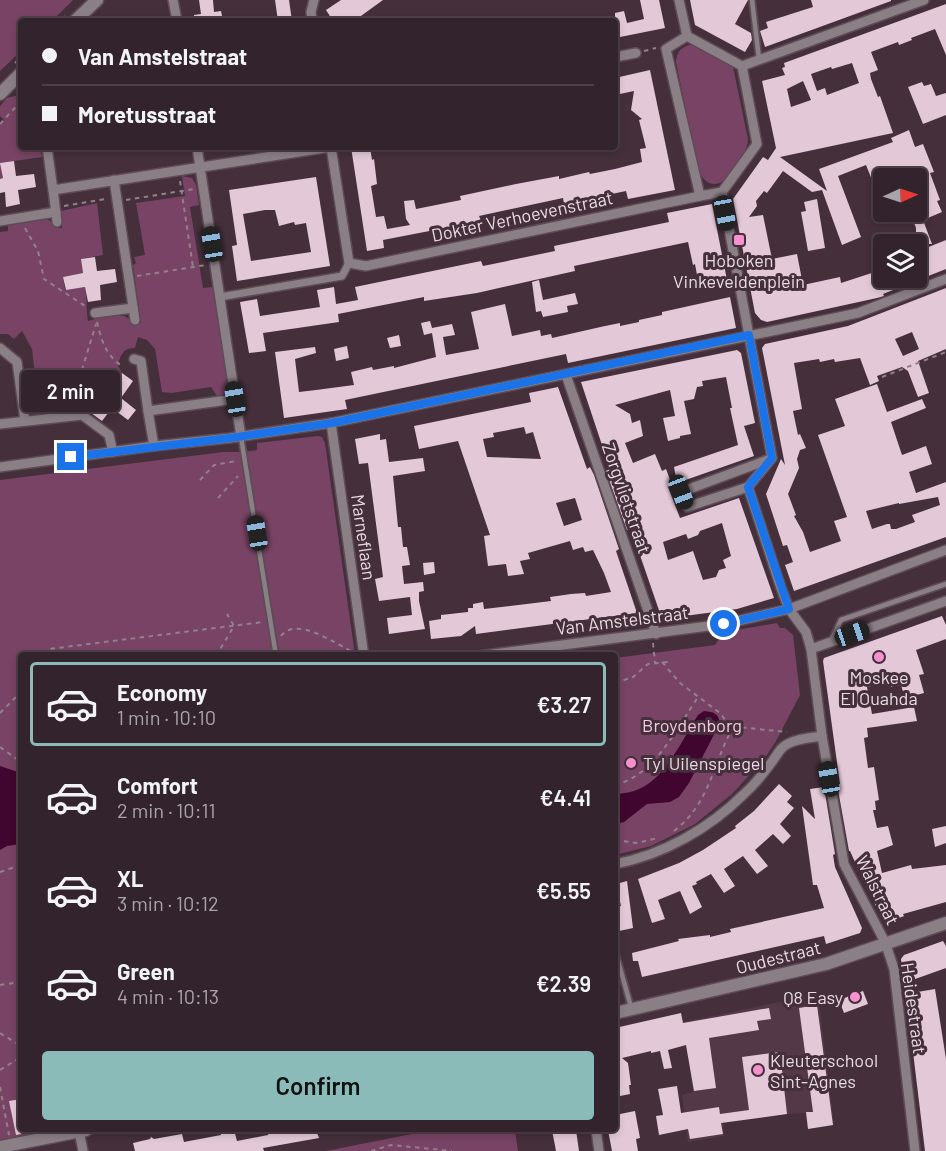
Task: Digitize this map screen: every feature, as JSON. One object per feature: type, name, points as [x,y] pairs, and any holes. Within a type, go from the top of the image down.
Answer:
[{"type":"street","points":[[78,18],[97,0]]},
{"type":"street","points":[[174,0],[177,18]]},
{"type":"street","points":[[312,18],[314,0]]},
{"type":"street","points":[[679,0],[687,36],[742,66]]},
{"type":"street","points":[[742,66],[924,0]]},
{"type":"street","points":[[687,36],[666,49],[700,196]]},
{"type":"street","points":[[618,56],[636,53]]},
{"type":"street","points":[[742,66],[757,144],[722,192],[772,458]]},
{"type":"street","points":[[0,94],[18,80]]},
{"type":"street","points":[[0,221],[56,214],[46,150]]},
{"type":"street","points":[[198,150],[241,437]]},
{"type":"street","points":[[53,190],[312,150]]},
{"type":"street","points":[[220,297],[342,276],[349,263],[331,150]]},
{"type":"street","points":[[114,180],[135,320]]},
{"type":"street","name":"Dokter Verhoevenstraat","points":[[349,263],[366,266],[722,192]]},
{"type":"street","points":[[0,467],[154,446],[241,437],[332,423],[858,314],[946,279]]},
{"type":"street","points":[[95,313],[133,308]]},
{"type":"street","points":[[0,348],[17,362],[26,421]]},
{"type":"street","points":[[134,359],[141,361],[154,446]]},
{"type":"street","name":"Zorgvlietstraat","points":[[566,375],[655,626],[654,634]]},
{"type":"street","points":[[148,411],[235,399]]},
{"type":"street","points":[[0,424],[82,415],[109,435],[113,452]]},
{"type":"street","name":"Marneflaan","points":[[332,423],[359,652]]},
{"type":"street","points":[[772,458],[748,487],[687,507],[681,492],[772,458]]},
{"type":"street","name":"Walstraat","points":[[748,487],[789,609],[806,632],[811,649],[822,736],[844,864],[885,942]]},
{"type":"street","name":"Van Amstelstraat","points":[[510,652],[724,624],[789,609],[942,552]]},
{"type":"street","points":[[811,649],[946,601]]},
{"type":"street","points":[[618,863],[659,851],[711,822],[744,794],[783,747],[796,741],[822,736]]},
{"type":"street","name":"Oudestraat","points":[[618,1012],[826,964],[946,923]]},
{"type":"street","name":"Heidestraat","points":[[885,942],[894,969],[915,1151]]},
{"type":"street","points":[[5,1146],[72,1132]]},
{"type":"street","points":[[82,1132],[83,1151]]},
{"type":"street","points":[[596,1132],[599,1151]]},
{"type":"lane","points":[[752,0],[759,59]]},
{"type":"lane","points":[[241,437],[276,652]]},
{"type":"lane","points":[[831,641],[841,620],[946,584]]},
{"type":"lane","points":[[911,597],[916,612]]},
{"type":"lane","points":[[618,961],[632,1010]]},
{"type":"path","points":[[0,124],[18,104]]},
{"type":"path","points":[[178,171],[193,267]]},
{"type":"path","points":[[56,214],[108,199],[117,202],[204,188]]},
{"type":"path","points":[[19,218],[38,251],[44,279],[95,313]]},
{"type":"path","points":[[129,278],[215,263]]},
{"type":"path","points":[[75,416],[77,386],[97,321],[101,339],[111,358],[119,364],[134,359]]},
{"type":"path","points":[[882,377],[946,352]]},
{"type":"path","points":[[200,480],[214,465],[244,460]]},
{"type":"path","points":[[219,498],[246,467]]},
{"type":"path","points":[[227,614],[234,626]]},
{"type":"path","points":[[47,652],[48,650],[272,621]]},
{"type":"path","points":[[218,652],[234,626]]},
{"type":"path","points":[[275,645],[285,632],[302,628],[355,652]]},
{"type":"path","points":[[654,634],[655,663]]},
{"type":"path","points":[[662,662],[680,684],[720,713],[732,729]]},
{"type":"path","points":[[618,682],[633,676],[648,664],[668,662]]},
{"type":"path","points":[[0,713],[18,695]]},
{"type":"path","points":[[618,784],[637,775],[653,760],[698,697]]},
{"type":"path","points":[[673,832],[688,819],[701,801],[732,729],[738,727],[786,732],[796,741]]},
{"type":"path","points":[[0,747],[18,760]]},
{"type":"path","points":[[618,840],[637,843],[661,838]]},
{"type":"path","points":[[0,872],[18,866]]},
{"type":"path","points":[[0,985],[18,982]]},
{"type":"path","points":[[0,1033],[18,1044]]},
{"type":"path","points":[[0,1070],[18,1059]]},
{"type":"path","points":[[0,1087],[5,1146]]},
{"type":"path","points":[[371,1151],[391,1145],[452,1151]]},
{"type":"path","points":[[417,1147],[419,1151]]},
{"type":"shaded area","points":[[704,711],[710,712],[718,717],[720,723],[689,783],[679,797],[670,802],[647,804],[624,822],[618,823],[618,794],[634,791],[654,779],[671,759],[698,715]]},
{"type":"shaded area","points":[[0,766],[18,772],[18,844],[0,850]]},
{"type":"shaded area","name":"Kleuterschool Sint-Agnes","points":[[818,994],[834,1125],[808,1128],[806,1113],[788,1114],[723,1123],[724,1136],[688,1142],[682,1095],[693,1092],[683,1022]]},
{"type":"green space","points":[[0,0],[73,0],[55,18],[18,18],[18,54],[0,71]]},
{"type":"green space","points":[[692,44],[709,50],[733,67],[748,139],[742,158],[729,177],[712,184],[705,180],[698,169],[676,62],[681,50]]},
{"type":"green space","points":[[18,96],[18,150],[41,150],[42,157],[1,163],[3,178],[0,179],[0,124],[4,120],[0,116],[0,106],[7,98]]},
{"type":"green space","points":[[182,176],[192,178],[196,185],[199,205],[190,207],[203,288],[212,287],[215,290],[230,390],[227,394],[217,396],[211,387],[172,393],[162,392],[155,349],[147,340],[138,337],[135,348],[128,349],[121,355],[118,366],[122,373],[108,392],[104,384],[94,377],[86,387],[102,400],[98,405],[39,409],[32,349],[22,331],[14,339],[8,334],[0,334],[0,232],[8,231],[8,225],[47,219],[53,223],[55,228],[62,228],[61,211],[97,203],[103,255],[81,259],[83,273],[63,277],[65,290],[85,287],[88,321],[120,315],[130,320],[133,325],[141,323],[133,265],[136,263],[134,257],[145,255],[136,203],[185,196]]},
{"type":"green space","points":[[318,436],[322,437],[325,443],[355,652],[18,652],[18,1132],[42,1132],[0,1140],[0,480],[223,452],[257,450],[257,443]]},
{"type":"green space","name":"Broydenborg","points":[[777,623],[780,628],[785,628],[793,635],[800,695],[765,758],[732,794],[695,824],[651,846],[618,854],[618,658],[715,645],[724,632]]},
{"type":"green space","points":[[422,1132],[515,1132],[518,1151],[326,1151]]},
{"type":"building","points":[[199,0],[213,0],[214,12],[221,11],[222,18],[194,18],[194,15],[201,14]]},
{"type":"building","points":[[275,0],[289,0],[292,18],[278,18]]},
{"type":"building","points":[[341,0],[383,0],[358,18],[331,18],[326,10]]},
{"type":"building","points":[[640,0],[659,0],[665,28],[618,37],[618,18],[615,18],[615,13],[624,11],[627,23],[644,19]]},
{"type":"building","points":[[690,0],[748,0],[735,24],[751,33],[752,40],[745,52],[695,25]]},
{"type":"building","points":[[811,0],[891,1],[765,47],[760,31],[768,28],[766,22],[813,7]]},
{"type":"building","points":[[946,4],[946,55],[935,29],[899,45],[898,42],[871,52],[878,70],[870,73],[871,79],[878,97],[880,96],[893,133],[780,157],[827,191],[819,169],[893,142],[891,138],[909,130],[915,147],[923,144],[934,172],[930,173],[942,212],[927,218],[927,168],[873,168],[872,180],[866,165],[838,176],[861,237],[842,245],[822,190],[812,192],[783,171],[767,193],[764,191],[756,201],[757,206],[749,217],[763,215],[772,259],[797,254],[803,285],[840,277],[841,283],[873,273],[873,288],[898,288],[877,298],[767,322],[761,320],[755,313],[733,199],[763,157],[768,160],[776,148],[762,81],[785,75],[782,68],[785,67],[784,63]],"holes":[[[852,63],[859,83],[827,95],[825,88],[817,91],[811,74]],[[803,81],[811,100],[791,107],[787,89]]]},
{"type":"building","points":[[650,70],[675,190],[628,199],[626,191],[564,204],[563,198],[479,216],[481,221],[383,240],[384,248],[367,251],[351,150],[370,150],[377,184],[371,186],[376,217],[384,216],[387,229],[410,225],[406,219],[404,201],[414,200],[416,209],[461,200],[460,196],[516,184],[559,176],[559,179],[589,172],[590,174],[642,162],[640,149],[646,148],[639,120],[642,119],[631,110],[634,91],[618,94],[618,77]]},
{"type":"building","points":[[922,82],[924,86],[931,84],[936,96],[946,93],[946,115],[923,124],[908,87]]},
{"type":"building","points":[[14,161],[16,176],[34,174],[36,187],[18,190],[20,204],[6,207],[5,192],[0,193],[0,179],[3,178],[0,163]]},
{"type":"building","points":[[316,177],[330,266],[237,281],[232,246],[237,245],[229,190]],"holes":[[[275,210],[279,226],[294,222],[295,225],[306,223],[311,252],[251,261],[243,214]]]},
{"type":"building","points":[[817,199],[825,248],[808,251],[801,212],[806,211],[804,202]]},
{"type":"building","points":[[712,204],[727,280],[699,286],[688,242],[574,266],[575,271],[477,293],[424,301],[424,297],[338,314],[339,322],[263,333],[266,351],[249,353],[240,302],[257,299],[260,316],[320,307],[317,290],[334,287],[336,304],[358,300],[355,287],[481,261],[483,266],[555,251],[554,246],[669,222],[667,213]]},
{"type":"building","points":[[914,222],[924,222],[932,244],[927,244],[927,234],[916,234]]},
{"type":"building","points":[[946,240],[946,269],[927,277],[927,248]]},
{"type":"building","points":[[95,257],[97,271],[115,269],[117,282],[100,285],[101,300],[88,302],[85,287],[66,290],[63,277],[83,273],[81,259]]},
{"type":"building","points":[[539,280],[543,300],[575,293],[578,304],[567,306],[568,312],[543,317],[541,311],[536,312],[532,282]]},
{"type":"building","points":[[946,288],[946,349],[918,361],[929,393],[918,397],[908,371],[902,367],[877,376],[879,381],[870,385],[860,358],[835,362],[834,359],[820,362],[819,359],[794,363],[802,409],[793,411],[798,435],[800,434],[806,448],[800,450],[797,459],[799,468],[788,494],[796,515],[794,516],[810,552],[841,541],[834,521],[847,517],[818,435],[845,426],[835,399],[877,384],[887,412],[922,399],[926,408],[891,422],[902,455],[926,446],[932,464],[909,472],[916,493],[946,482],[946,537],[794,591],[785,565],[793,562],[787,545],[783,546],[766,494],[781,459],[785,465],[762,348],[765,344],[848,326]],"holes":[[[912,332],[919,349],[903,356],[895,339]],[[938,497],[940,505],[912,515],[915,522],[896,529],[891,529],[890,524],[872,529],[866,511]]]},
{"type":"building","points":[[730,297],[736,328],[568,363],[566,354],[345,400],[347,409],[284,418],[275,352],[315,347],[316,353],[295,359],[299,392],[316,390],[354,385],[351,372],[372,367],[373,370],[394,366],[394,368],[436,357],[432,333],[424,335],[421,323],[430,321],[432,328],[452,324],[455,335],[443,337],[446,355],[479,349],[471,312],[505,304],[512,336],[540,330],[541,336],[551,334],[552,338],[620,323],[620,326],[639,322],[639,320],[662,315],[662,312]]},
{"type":"building","points":[[399,335],[401,346],[390,348],[387,338]]},
{"type":"building","points":[[347,346],[349,358],[336,361],[334,349]]},
{"type":"building","points":[[737,350],[741,353],[755,423],[744,426],[754,456],[677,483],[674,467],[738,445],[726,377],[702,381],[703,386],[697,387],[694,399],[684,401],[691,434],[680,436],[680,438],[668,441],[663,418],[675,416],[670,390],[615,405],[630,414],[632,423],[640,420],[643,436],[625,443],[633,463],[655,454],[662,471],[666,469],[672,485],[668,487],[680,518],[739,498],[774,598],[737,609],[662,619],[631,528],[627,530],[606,471],[610,469],[581,382]],"holes":[[[722,523],[731,556],[723,560],[726,568],[719,570],[716,577],[703,580],[693,551],[668,560],[663,542],[686,534],[688,539],[698,535],[700,531]]]},
{"type":"building","points":[[122,373],[133,381],[121,398],[136,410],[128,420],[112,408],[102,421],[91,413],[102,400],[86,387],[94,377],[110,389]]},
{"type":"building","points":[[558,387],[587,469],[590,467],[594,475],[619,549],[616,551],[637,613],[476,634],[475,626],[461,636],[431,639],[429,621],[441,619],[441,615],[468,612],[468,608],[473,608],[473,604],[483,602],[484,609],[551,601],[550,597],[571,594],[585,593],[586,596],[611,592],[593,550],[585,552],[583,547],[573,550],[570,541],[528,553],[530,559],[520,561],[524,574],[508,576],[506,564],[488,566],[484,536],[490,535],[458,441],[419,449],[414,426],[531,402],[529,393]],"holes":[[[524,427],[526,434],[533,432],[541,459],[487,457],[483,439],[494,437],[493,433]],[[575,498],[582,520],[564,526],[556,503]]]},
{"type":"building","points":[[380,434],[380,440],[386,439],[389,462],[423,458],[425,471],[393,476],[398,527],[401,527],[403,547],[407,547],[410,565],[402,566],[404,584],[423,582],[424,591],[419,592],[419,601],[425,629],[389,634],[387,618],[412,615],[410,597],[379,601],[375,579],[383,577],[368,463],[359,464],[355,439]]},
{"type":"building","points":[[434,562],[435,573],[424,575],[423,563]]},
{"type":"building","points":[[942,616],[946,625],[946,639],[916,650],[924,674],[919,675],[924,693],[905,698],[901,685],[891,687],[888,674],[869,679],[871,686],[867,687],[872,714],[914,707],[917,721],[867,728],[868,737],[864,738],[868,768],[874,767],[879,800],[875,801],[876,810],[873,810],[877,828],[888,826],[893,845],[877,851],[882,873],[911,865],[912,869],[946,865],[946,902],[903,914],[904,916],[887,923],[883,921],[871,896],[875,893],[866,868],[859,871],[849,851],[837,784],[840,784],[823,661],[824,658]]},
{"type":"building","points":[[779,784],[792,796],[787,802],[794,808],[780,824],[791,836],[783,844],[773,834],[755,850],[768,866],[757,874],[743,856],[724,869],[735,886],[724,893],[711,874],[692,886],[702,907],[690,914],[680,891],[658,900],[665,919],[652,923],[638,879],[679,863],[736,828],[735,826],[754,811]]},
{"type":"building","points":[[824,787],[835,867],[862,928],[860,933],[826,944],[824,936],[642,977],[638,961],[633,961],[632,953],[679,941],[678,939],[710,935],[710,937],[731,932],[730,929],[824,908],[817,885],[813,885],[802,806],[815,819],[810,789]]},
{"type":"building","points":[[946,826],[946,843],[935,847],[932,829]]},
{"type":"building","points":[[627,881],[633,928],[619,931],[618,906],[621,906],[618,883]]},
{"type":"building","points":[[943,941],[946,946],[946,968],[904,983],[901,959],[904,955]]},
{"type":"building","points":[[935,989],[946,1059],[946,1151],[925,1151],[906,994]]},
{"type":"building","points":[[863,991],[868,1004],[844,1013],[839,1000]]},
{"type":"building","points":[[817,1005],[833,1125],[808,1129],[806,1112],[813,1112],[799,1008]]},
{"type":"building","points":[[769,1008],[771,1019],[757,1021],[759,1030],[709,1038],[716,1088],[694,1091],[686,1045],[668,1050],[672,1068],[664,1069],[660,1051],[622,1058],[628,1063],[631,1085],[629,1085],[630,1094],[618,1096],[618,1027],[681,1013],[683,1023]]},
{"type":"building","points":[[780,1052],[787,1114],[721,1123],[723,1134],[690,1139],[688,1129],[659,1135],[656,1116],[663,1115],[658,1089],[677,1086],[681,1113],[719,1107],[720,1114],[749,1110],[742,1057]]},
{"type":"building","points":[[18,1100],[18,1132],[21,1134],[16,1135],[9,1101]]},
{"type":"building","points":[[635,1111],[640,1138],[636,1139],[638,1151],[612,1151],[608,1132],[618,1132],[618,1114]]},
{"type":"building","points":[[220,1132],[235,1132],[237,1141],[268,1135],[269,1132],[317,1132],[319,1138],[263,1148],[264,1151],[135,1151],[133,1143],[151,1137],[154,1139],[182,1134],[184,1142],[221,1135]]},
{"type":"building","points":[[552,1132],[576,1132],[579,1151],[556,1151]]},
{"type":"place","name":"Hoboken Vinkeveldenplein","points":[[739,240]]},
{"type":"place","name":"Moskee El Ouahda","points":[[879,657]]},
{"type":"place","name":"Tyl Uilenspiegel","points":[[631,763]]},
{"type":"place","name":"Q8 Easy","points":[[855,997]]},
{"type":"place","name":"Kleuterschool Sint-Agnes","points":[[758,1070]]},
{"type":"route","points":[[71,457],[332,423],[749,335],[772,458],[748,487],[789,609],[724,624]]}]
